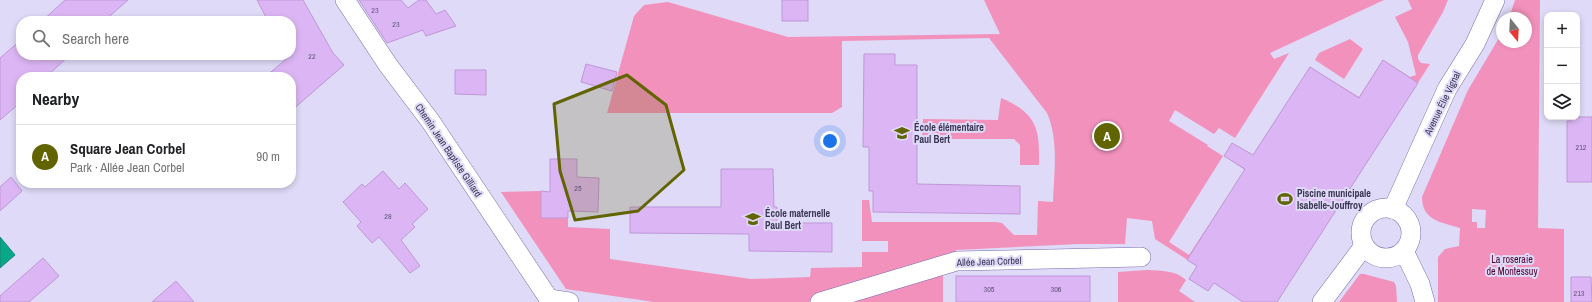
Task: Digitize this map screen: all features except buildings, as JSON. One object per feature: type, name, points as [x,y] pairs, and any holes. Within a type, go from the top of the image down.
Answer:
[{"type":"street","name":"Chemin Jean Baptiste Gilliard","points":[[345,0],[388,64],[431,122],[550,301]]},
{"type":"street","name":"Avenue Élie Vignal","points":[[1393,209],[1447,89],[1475,44],[1496,0]]},
{"type":"street","points":[[1393,209],[1406,219],[1410,226],[1410,240],[1404,251],[1390,258],[1382,258],[1369,252],[1364,246],[1361,232],[1366,219],[1378,210],[1393,209]]},
{"type":"street","points":[[1322,302],[1364,246]]},
{"type":"street","points":[[1404,251],[1420,284],[1425,302]]},
{"type":"street","name":"Allée Jean Corbel","points":[[820,302],[956,261],[1141,257]]},
{"type":"street","points":[[550,301],[569,302]]},
{"type":"highlighted area","points":[[627,75],[666,105],[684,170],[638,211],[575,220],[560,171],[554,104]]},
{"type":"green space","points":[[984,0],[1384,0],[1270,53],[1274,59],[1289,53],[1235,138],[1219,128],[1214,134],[1175,110],[1169,121],[1223,156],[1169,242],[1189,255],[1245,170],[1224,156],[1232,143],[1253,155],[1310,67],[1359,97],[1383,60],[1410,77],[1416,75],[1408,42],[1395,17],[1412,9],[1408,0],[1448,0],[1443,12],[1418,55],[1418,59],[1421,63],[1430,64],[1277,302],[1243,302],[1237,298],[1239,293],[1217,279],[1208,291],[1189,279],[1197,266],[1155,239],[1152,221],[1127,218],[1125,244],[1078,244],[956,250],[956,255],[943,259],[943,302],[654,302],[566,289],[501,192],[541,191],[541,218],[568,218],[568,227],[610,229],[610,259],[751,279],[810,277],[811,268],[862,267],[862,252],[888,252],[888,241],[862,241],[862,200],[869,200],[872,222],[996,222],[1002,223],[1014,235],[1037,235],[1038,201],[1053,202],[1055,157],[1051,123],[1047,113],[989,38],[842,41],[842,107],[832,113],[607,113],[634,16],[644,5],[668,2],[788,37],[1000,34]]},
{"type":"green space","name":"La roseraie de Montessuy","points":[[1515,0],[1540,0],[1538,228],[1564,229],[1564,302],[1438,302],[1438,257],[1445,249],[1459,246],[1460,228],[1440,222],[1429,216],[1425,211],[1422,197],[1468,90],[1496,43],[1496,48],[1532,48],[1532,12],[1511,12]],"holes":[[[1472,209],[1486,210],[1485,228],[1477,228],[1477,222],[1472,222]]]},
{"type":"green space","points":[[1350,39],[1363,49],[1344,79],[1315,60],[1319,53]]},
{"type":"green space","points":[[1001,98],[1022,110],[1029,116],[1034,124],[1039,141],[1039,165],[1020,165],[1020,145],[1014,139],[922,139],[923,119],[998,120]]},
{"type":"green space","points":[[1147,270],[1173,273],[1182,277],[1186,280],[1179,291],[1195,302],[1118,302],[1118,272]]},
{"type":"green space","points":[[1360,274],[1394,282],[1396,286],[1397,302],[1339,302]]},
{"type":"shaded area","points":[[0,237],[15,255],[0,268]]},
{"type":"place","name":"École élémentaire Paul Bert","points":[[902,133]]},
{"type":"place","name":"Square Jean Corbel","points":[[1107,136]]},
{"type":"place","name":"Piscine municipale Isabelle-Jouffroy","points":[[1285,199]]},
{"type":"place","name":"École maternelle Paul Bert","points":[[753,219]]}]
